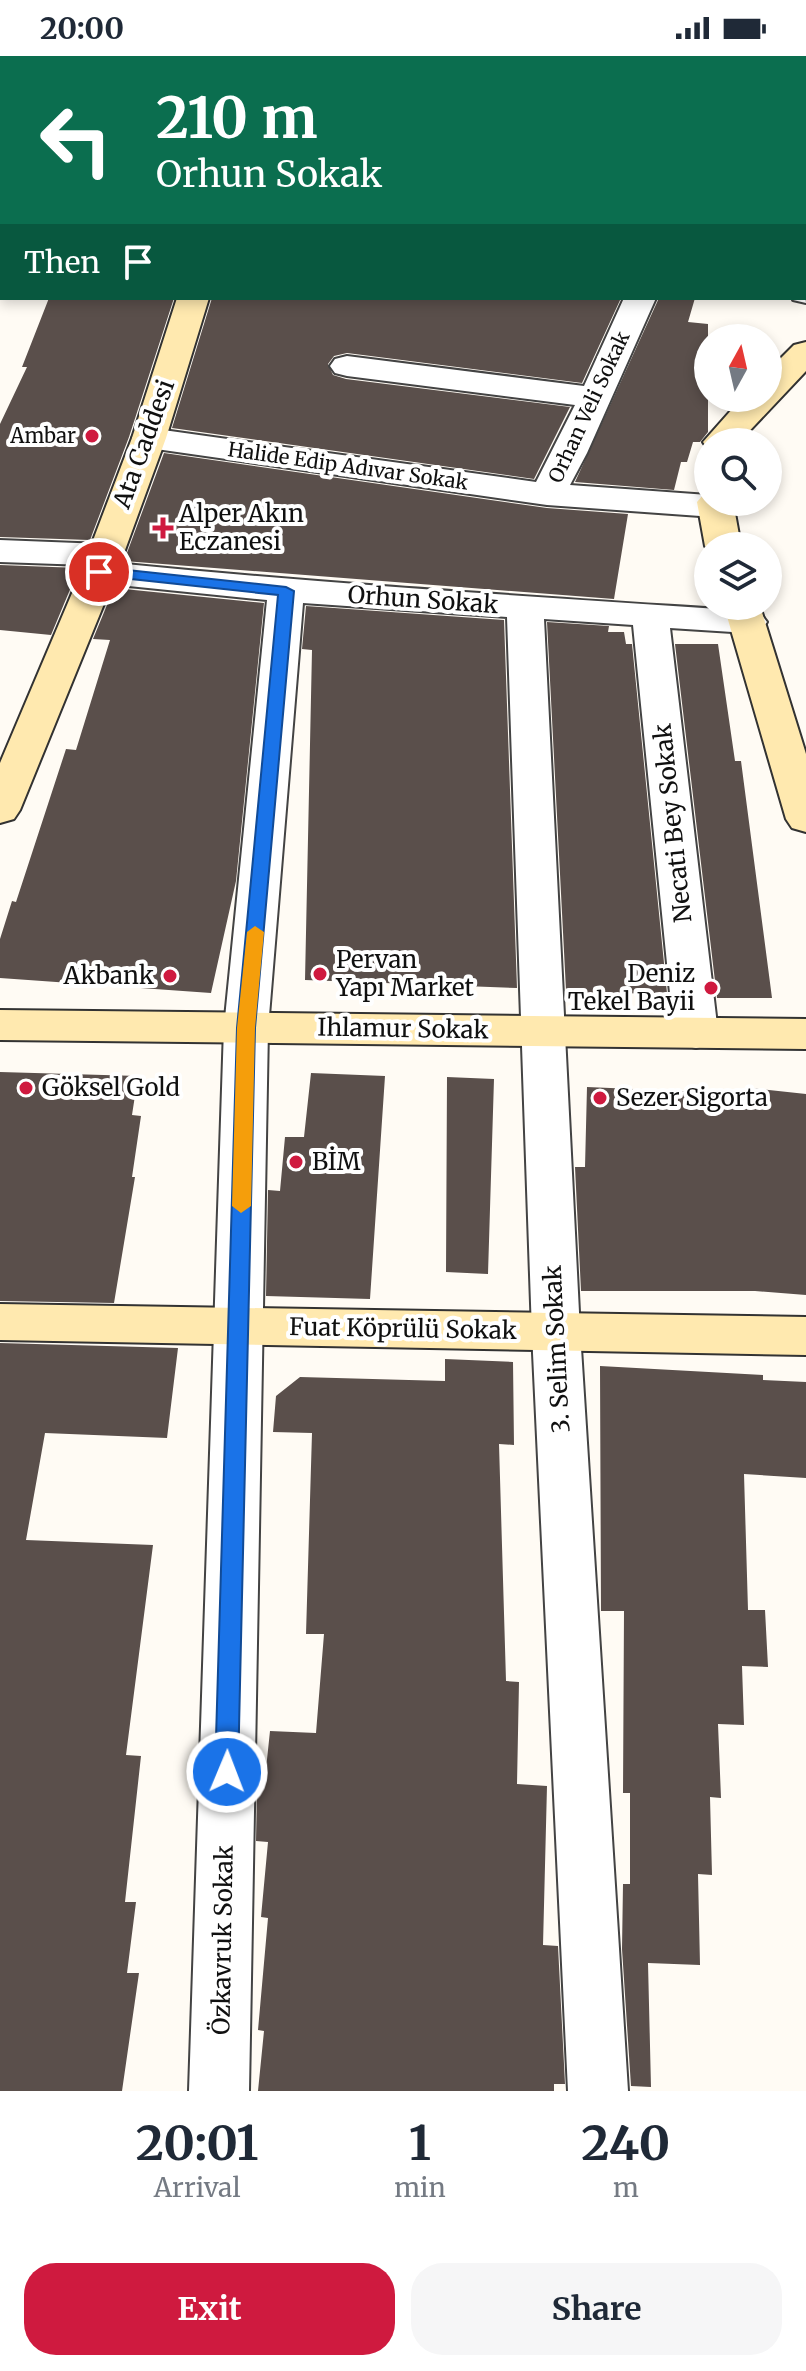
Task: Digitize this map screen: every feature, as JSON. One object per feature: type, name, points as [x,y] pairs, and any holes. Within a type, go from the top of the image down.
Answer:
[{"type":"main road","name":"Ata Caddesi","points":[[0,810],[149,438],[192,300]]},
{"type":"main road","points":[[782,376],[806,352]]},
{"type":"main road","points":[[733,428],[748,412]]},
{"type":"main road","points":[[747,620],[806,819]]},
{"type":"main road","name":"Ihlamur Sokak","points":[[0,1025],[806,1034]]},
{"type":"main road","name":"Fuat Köprülü Sokak","points":[[0,1322],[806,1336]]},
{"type":"street","name":"Orhan Veli Sokak","points":[[639,300],[570,453],[547,494],[694,503]]},
{"type":"street","points":[[347,366],[594,397]]},
{"type":"street","name":"Halide Edip Adıvar Sokak","points":[[149,438],[547,494]]},
{"type":"street","name":"Orhun Sokak","points":[[0,551],[286,591],[525,607],[694,613]]},
{"type":"street","name":"Özkavruk Sokak","points":[[219,2091],[246,1028],[286,591]]},
{"type":"street","name":"3. Selim Sokak","points":[[525,607],[556,1332],[598,2091]]},
{"type":"street","name":"Necati Bey Sokak","points":[[650,613],[696,1033]]},
{"type":"building","points":[[48,300],[173,300],[129,437],[90,540],[0,537],[0,424],[27,367],[22,367]]},
{"type":"building","points":[[211,300],[620,300],[582,383],[347,353],[334,356],[328,364],[333,375],[346,379],[570,407],[534,479],[172,428]]},
{"type":"building","points":[[658,300],[694,300],[688,322],[708,324],[694,324],[694,412],[708,412],[708,428],[694,428],[694,442],[687,462],[681,462],[674,490],[575,482]]},
{"type":"building","points":[[164,453],[547,508],[628,514],[614,599],[124,561]]},
{"type":"building","points":[[0,565],[79,568],[51,635],[0,630]]},
{"type":"building","points":[[114,588],[264,603],[236,881],[211,993],[0,978],[0,939],[12,901],[16,902],[66,749],[76,750],[110,640],[93,639]]},
{"type":"building","points":[[306,606],[504,620],[517,988],[305,980],[312,650],[302,649]]},
{"type":"building","points":[[547,622],[609,626],[608,632],[624,632],[626,644],[632,644],[667,993],[571,994],[571,990],[566,990]]},
{"type":"building","points":[[675,644],[718,644],[735,761],[741,761],[772,998],[717,998]]},
{"type":"building","points":[[0,1072],[138,1076],[132,1115],[141,1116],[132,1177],[135,1177],[114,1303],[0,1301]]},
{"type":"building","points":[[311,1073],[385,1076],[370,1299],[266,1296],[268,1190],[280,1191],[285,1137],[304,1137]]},
{"type":"building","points":[[447,1077],[494,1079],[488,1274],[446,1272]]},
{"type":"building","points":[[587,1087],[750,1094],[750,1088],[806,1094],[806,1295],[755,1291],[581,1291],[575,1167],[585,1167]]},
{"type":"building","points":[[0,1343],[178,1348],[167,1438],[45,1433],[26,1540],[153,1545],[126,1755],[141,1756],[125,1902],[136,1902],[127,1973],[139,1973],[122,2091],[0,2091]]},
{"type":"building","points":[[445,1359],[513,1362],[514,1445],[499,1444],[506,1681],[519,1682],[517,1784],[547,1786],[543,1945],[558,1946],[565,2084],[554,2084],[554,2091],[258,2091],[264,2031],[258,2030],[268,1918],[261,1917],[268,1842],[256,1841],[257,1787],[264,1788],[270,1731],[316,1733],[324,1634],[306,1634],[312,1433],[273,1432],[276,1396],[300,1377],[445,1381]]},
{"type":"building","points":[[600,1366],[763,1375],[763,1380],[806,1382],[806,1478],[744,1474],[748,1610],[765,1610],[768,1667],[742,1666],[744,1725],[718,1724],[721,1798],[710,1797],[712,1875],[698,1874],[700,1965],[648,1963],[651,2087],[631,2086],[622,1949],[623,1884],[630,1884],[630,1793],[623,1793],[624,1611],[601,1611]]},
{"type":"slow traffic","points":[[241,1206],[246,1028],[255,932]]},
{"type":"place","name":"Ambar","points":[[92,436]]},
{"type":"place","name":"Alper Akın Eczanesi","points":[[163,528]]},
{"type":"place","name":"Pervan Yapı Market","points":[[320,974]]},
{"type":"place","name":"Akbank","points":[[170,976]]},
{"type":"place","name":"Deniz Tekel Bayii","points":[[711,988]]},
{"type":"place","name":"Göksel Gold","points":[[26,1088]]},
{"type":"place","name":"Sezer Sigorta","points":[[600,1098]]},
{"type":"place","name":"BİM","points":[[296,1162]]},
{"type":"route","points":[[99,572],[286,591],[246,1028],[227,1772]]}]
